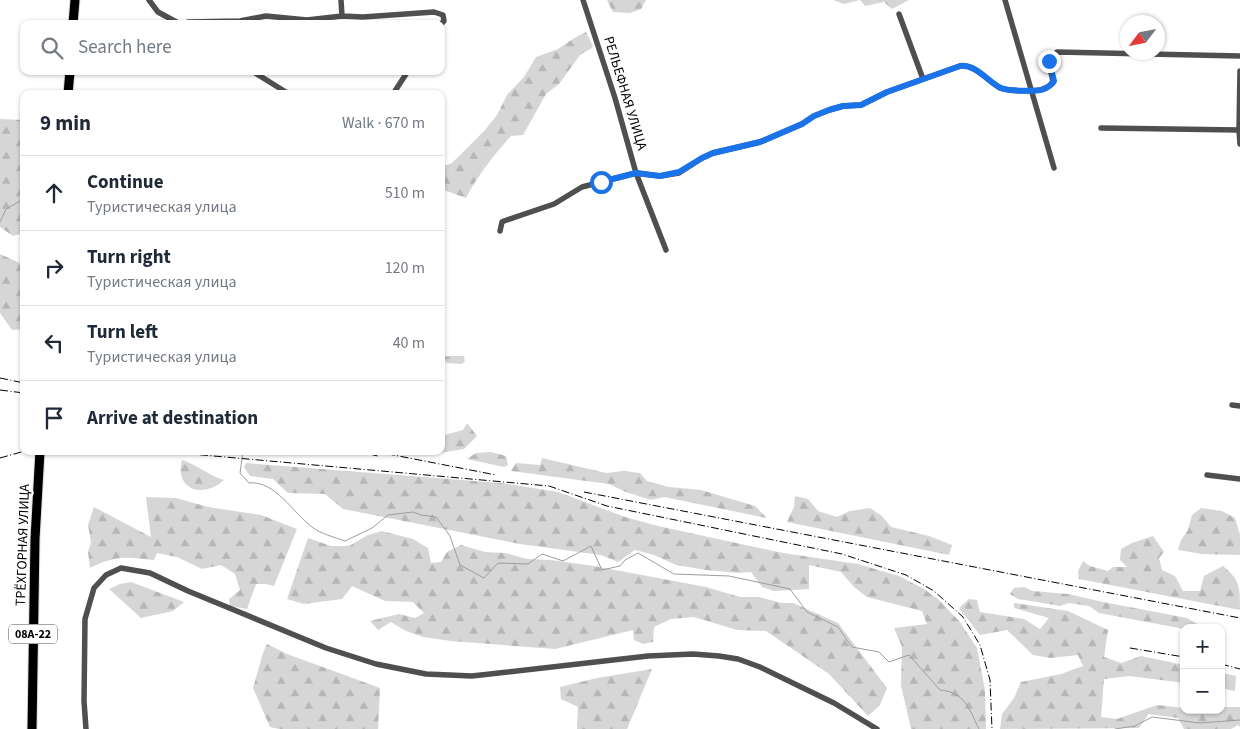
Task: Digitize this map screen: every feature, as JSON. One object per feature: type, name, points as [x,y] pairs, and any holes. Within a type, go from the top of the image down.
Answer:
[{"type":"highway","points":[[73,20],[75,0]]},
{"type":"highway","points":[[68,90],[70,75]]},
{"type":"highway","name":"ТРЁХГОРНАЯ УЛИЦА","points":[[32,729],[35,539],[40,455]]},
{"type":"street","points":[[149,0],[153,8],[173,20]]},
{"type":"street","points":[[341,0],[342,16]]},
{"type":"street","name":"РЕЛЬЕФНАЯ УЛИЦА","points":[[583,0],[615,98],[636,173],[666,250]]},
{"type":"street","points":[[1005,0],[1054,168]]},
{"type":"street","points":[[245,20],[266,16],[308,20],[342,16],[363,17],[434,12],[441,13],[444,17],[443,20]]},
{"type":"street","points":[[899,14],[923,78]]},
{"type":"street","points":[[500,231],[502,222],[554,204],[582,187],[636,173],[660,176],[679,172],[713,153],[760,142],[829,110],[843,106],[861,105],[887,92],[963,65],[985,76],[1002,88],[1031,90],[1044,89],[1053,83],[1049,61],[1057,52],[1240,56]]},
{"type":"street","points":[[1240,71],[1238,130],[1240,144]]},
{"type":"street","points":[[258,75],[283,90]]},
{"type":"street","points":[[396,90],[405,75]]},
{"type":"street","points":[[1101,128],[1238,130]]},
{"type":"street","points":[[1232,405],[1240,406]]},
{"type":"street","points":[[1207,475],[1240,479]]},
{"type":"street","points":[[86,729],[84,701],[85,619],[94,588],[106,575],[122,568],[150,572],[188,591],[326,648],[376,664],[426,674],[472,676],[648,656],[693,654],[719,656],[738,659],[760,667],[834,703],[877,729]]},
{"type":"green space","points":[[607,0],[646,0],[641,9],[630,13],[613,12]]},
{"type":"green space","points":[[833,0],[860,0],[844,4]]},
{"type":"green space","points":[[860,0],[909,0],[892,9],[884,2],[865,6]]},
{"type":"green space","points":[[586,32],[593,46],[592,48],[580,55],[559,84],[546,94],[523,135],[511,136],[498,150],[466,198],[445,190],[445,166],[452,163],[485,130],[497,115],[507,95],[524,77],[536,57],[558,49]]},
{"type":"green space","points":[[0,119],[20,120],[20,234],[13,236],[0,227]]},
{"type":"green space","points":[[0,254],[20,263],[20,329],[12,330],[0,313]]},
{"type":"green space","points":[[464,356],[465,361],[462,364],[447,363],[445,357]]},
{"type":"green space","points":[[467,423],[477,436],[464,449],[445,452],[445,435],[463,430]]},
{"type":"green space","points":[[491,452],[506,456],[508,465],[504,467],[467,459],[476,453]]},
{"type":"green space","points":[[542,458],[606,473],[624,471],[640,473],[647,481],[669,487],[701,490],[755,506],[767,518],[664,497],[651,500],[609,484],[511,471],[516,463],[540,465]]},
{"type":"green space","points":[[182,460],[224,480],[208,489],[192,488],[186,485],[182,478]]},
{"type":"green space","points":[[246,463],[501,483],[558,492],[625,517],[658,526],[783,553],[858,564],[899,576],[924,589],[938,599],[960,622],[977,648],[985,690],[986,729],[911,729],[901,685],[902,647],[894,628],[927,624],[922,611],[867,597],[854,587],[841,572],[809,565],[809,589],[774,591],[762,587],[751,572],[738,573],[676,565],[654,555],[635,550],[618,562],[601,555],[520,544],[343,509],[325,494],[288,493],[273,479],[250,476],[244,467]]},
{"type":"green space","points":[[795,496],[808,499],[818,511],[837,517],[850,511],[870,508],[882,516],[891,527],[929,536],[952,545],[949,555],[787,522],[794,507]]},
{"type":"green space","points":[[146,497],[176,498],[208,507],[261,515],[297,529],[274,586],[256,584],[247,609],[230,606],[229,599],[240,590],[235,574],[221,565],[202,569],[177,557],[157,553],[154,560],[122,558],[107,561],[90,568],[88,552],[91,542],[88,525],[94,507],[151,537]]},
{"type":"green space","points":[[1201,508],[1222,511],[1235,518],[1240,535],[1240,555],[1202,554],[1178,550],[1181,540],[1188,530],[1192,515]]},
{"type":"green space","points":[[382,531],[413,539],[428,548],[431,563],[441,562],[447,552],[461,545],[485,552],[505,553],[527,559],[594,566],[706,587],[740,597],[759,597],[781,603],[793,603],[838,623],[887,688],[880,705],[868,716],[829,674],[766,631],[737,630],[694,617],[671,619],[654,627],[653,642],[643,644],[634,640],[633,630],[555,649],[423,637],[406,631],[391,622],[378,630],[370,621],[399,614],[415,618],[424,613],[413,602],[385,601],[352,586],[342,599],[304,604],[287,599],[308,538],[331,546],[349,546],[368,535]]},
{"type":"green space","points":[[1153,536],[1164,552],[1159,558],[1162,570],[1175,576],[1183,591],[1200,591],[1204,576],[1223,566],[1233,575],[1238,584],[1240,610],[1079,579],[1078,571],[1083,561],[1090,566],[1108,571],[1113,567],[1127,567],[1120,560],[1121,549]]},
{"type":"green space","points":[[131,582],[184,602],[173,611],[141,618],[109,589]]},
{"type":"green space","points":[[1024,587],[1033,591],[1068,594],[1187,618],[1198,624],[1180,624],[1180,628],[1099,613],[1089,606],[1069,603],[1060,606],[1018,599],[1010,594],[1014,588]]},
{"type":"green space","points":[[969,599],[977,600],[980,612],[1024,619],[1040,629],[1049,618],[1014,608],[1014,603],[1068,611],[1108,630],[1104,657],[1121,663],[1141,656],[1180,664],[1180,682],[1130,676],[1104,679],[1101,717],[1117,719],[1157,705],[1180,708],[1180,714],[1225,714],[1225,707],[1240,707],[1240,727],[1238,725],[1231,729],[1184,729],[1178,718],[1148,714],[1139,728],[1000,729],[1002,714],[1014,698],[1021,682],[1061,674],[1083,666],[1078,655],[1050,658],[1033,655],[1007,630],[980,635],[959,608]]},
{"type":"green space","points":[[267,644],[287,654],[380,688],[378,729],[279,729],[270,727],[253,688]]},
{"type":"green space","points":[[652,669],[627,729],[577,729],[578,707],[561,699],[560,687],[597,678]]},
{"type":"green space","points":[[1225,674],[1236,676],[1235,691],[1225,689]]},
{"type":"waterway","points":[[0,222],[6,209],[20,201]]},
{"type":"waterway","points":[[242,455],[240,473],[249,483],[258,483],[276,492],[319,532],[345,541],[372,528],[388,515],[413,512],[436,517],[450,536],[460,565],[484,578],[498,563],[528,564],[542,554],[563,561],[591,546],[602,570],[620,566],[625,560],[638,553],[674,574],[729,576],[790,589],[807,612],[838,627],[852,647],[879,652],[889,662],[909,655],[940,690],[948,691],[961,698],[969,708],[979,729]]},
{"type":"waterway","points":[[1115,729],[1135,726],[1152,717],[1200,723],[1240,720]]},
{"type":"railway","points":[[0,378],[20,382]]},
{"type":"railway","points":[[0,390],[20,392]]},
{"type":"railway","points":[[0,458],[20,452]]},
{"type":"railway","points":[[203,455],[549,486],[607,506],[842,554],[906,575],[934,591],[963,617],[980,645],[990,680],[992,729]]},
{"type":"railway","points":[[374,455],[378,456]]},
{"type":"railway","points":[[394,455],[496,475]]},
{"type":"railway","points":[[584,492],[1240,618]]},
{"type":"railway","points":[[1130,648],[1180,656]]},
{"type":"railway","points":[[1225,665],[1240,669]]},
{"type":"route","points":[[601,182],[636,173],[660,176],[679,172],[713,153],[760,142],[829,110],[843,106],[861,105],[887,92],[963,65],[985,76],[1002,88],[1044,89],[1054,81],[1049,61]]}]
